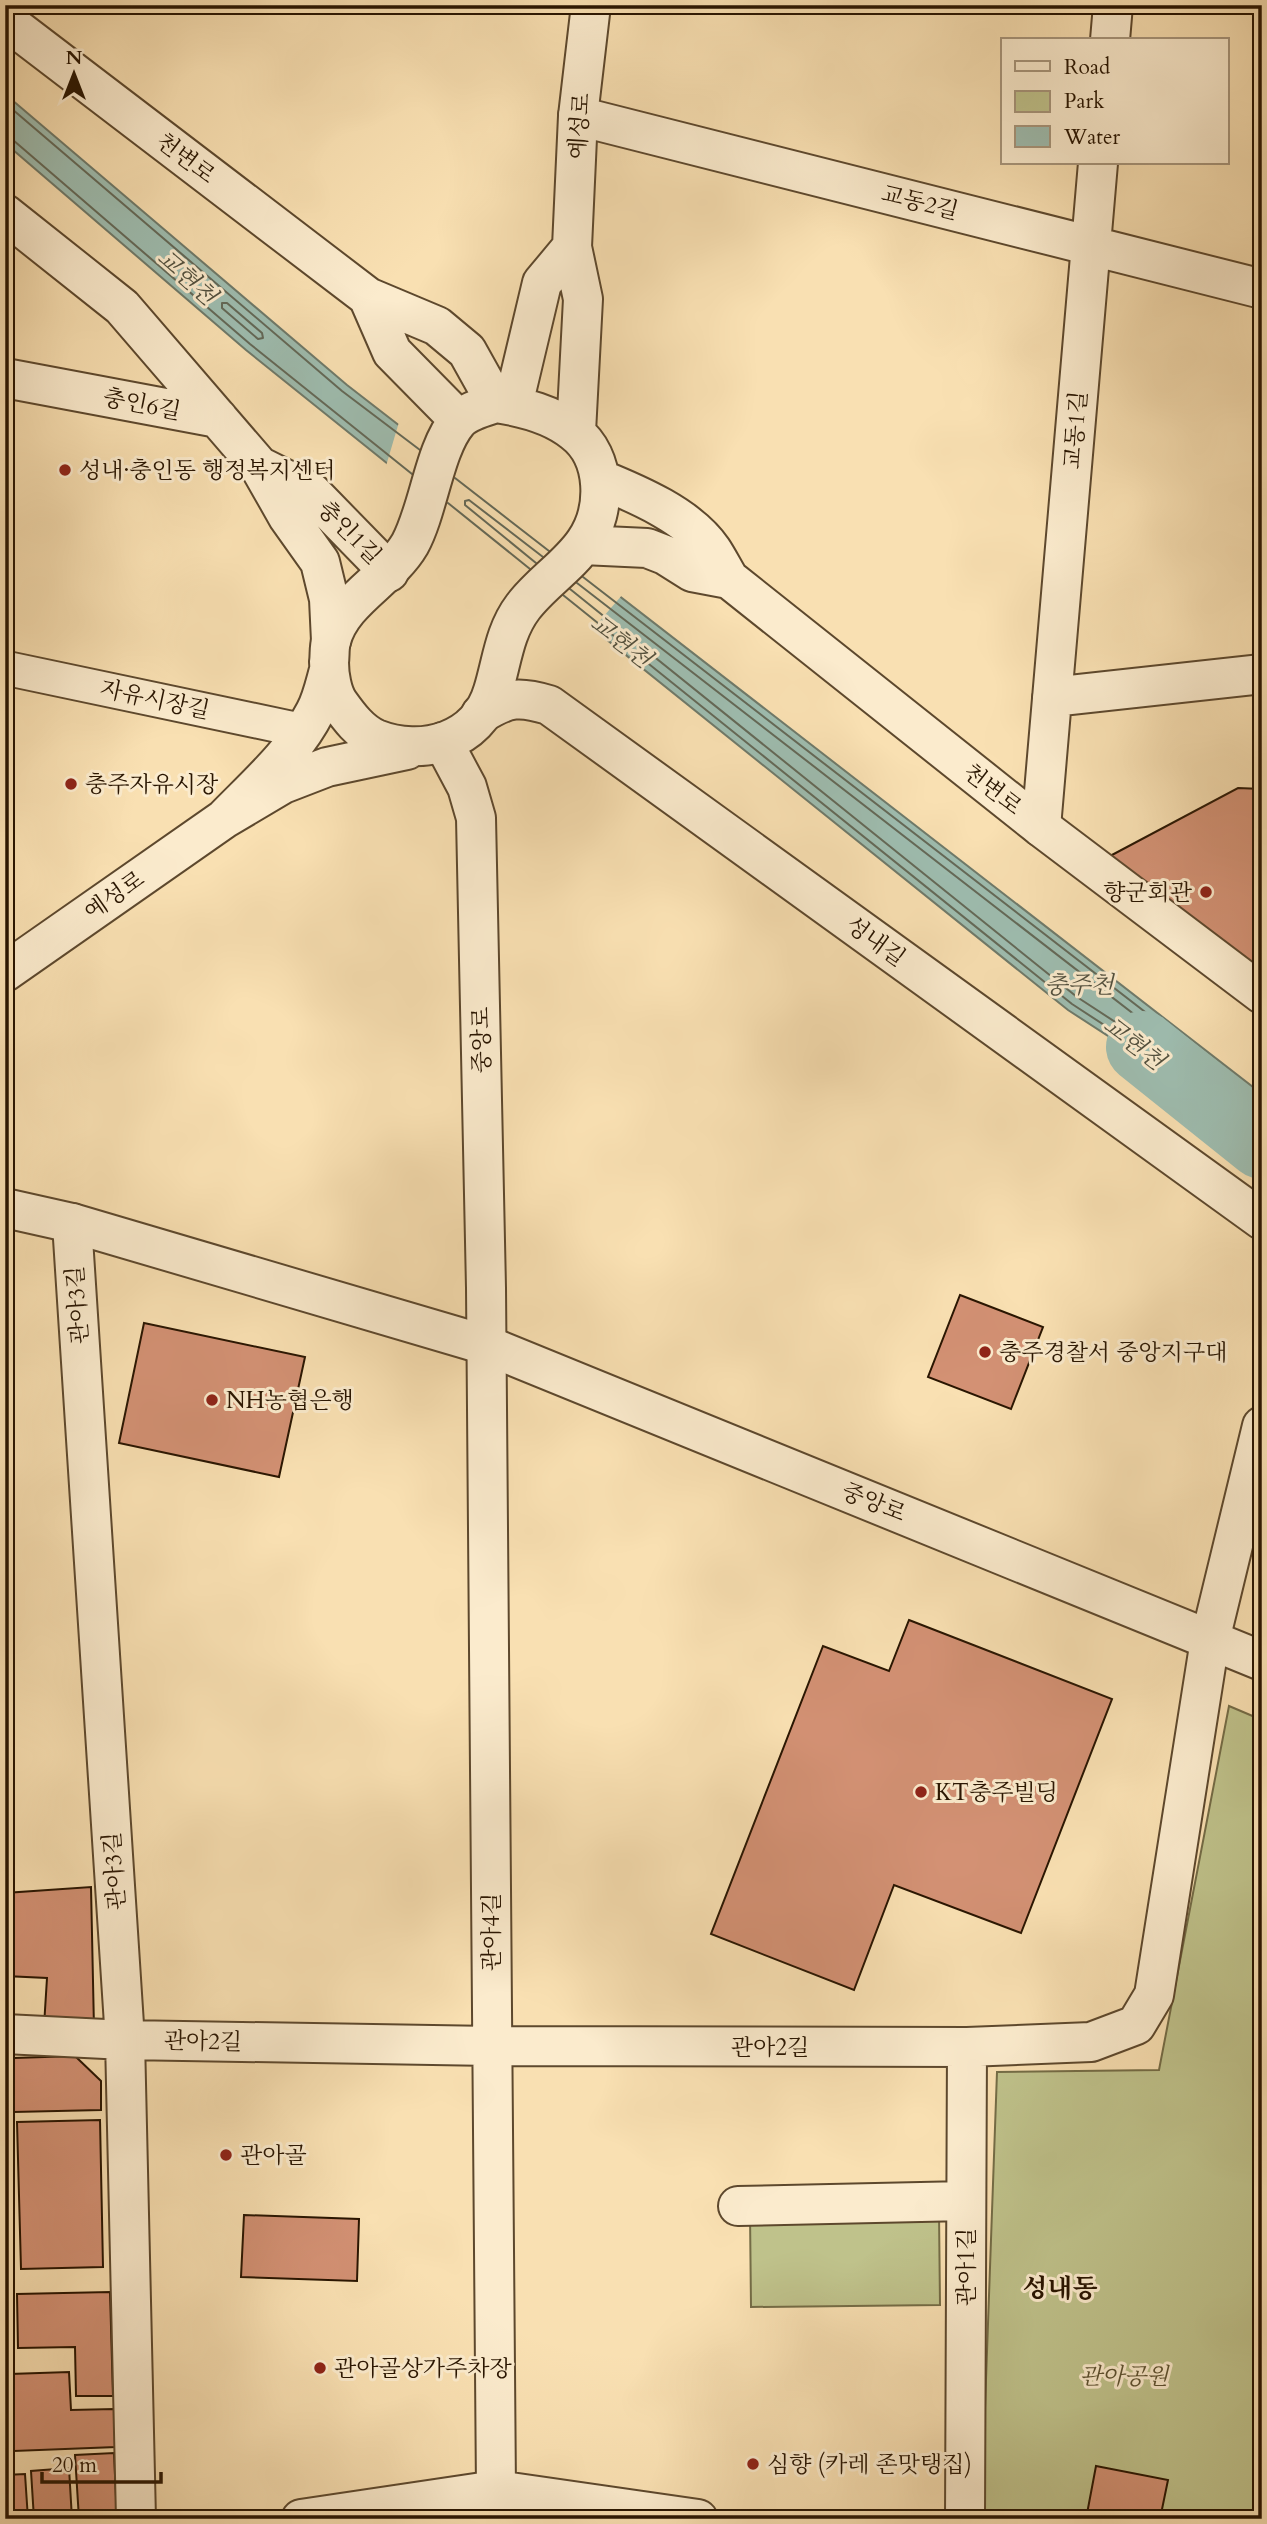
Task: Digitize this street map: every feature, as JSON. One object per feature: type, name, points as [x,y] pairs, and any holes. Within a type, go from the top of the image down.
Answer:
[{"type":"street","name":"예성로","points":[[576,432],[583,299],[572,247],[578,116],[592,5]]},
{"type":"street","points":[[1110,38],[1113,5]]},
{"type":"street","name":"천변로","points":[[5,20],[368,297],[437,326],[467,351],[504,404]]},
{"type":"street","name":"교동2길","points":[[578,116],[1262,289]]},
{"type":"street","name":"교동1길","points":[[1041,827],[1098,164]]},
{"type":"street","points":[[5,214],[121,306],[259,466]]},
{"type":"street","points":[[504,404],[542,283],[572,247]]},
{"type":"street","name":"천변로","points":[[368,297],[392,352],[451,435]]},
{"type":"street","name":"충인6길","points":[[5,378],[218,418]]},
{"type":"street","points":[[504,404],[549,416],[576,432],[590,450],[600,480],[601,503],[596,525],[583,545],[522,608],[506,637],[493,693],[481,714],[465,731],[431,745],[395,746],[372,737],[352,722],[336,698],[330,656],[343,615],[395,565],[410,544],[451,435],[477,409],[504,404]]},
{"type":"street","name":"충인1길","points":[[259,466],[311,492],[395,565]]},
{"type":"street","name":"충인1길","points":[[259,466],[288,517],[320,562],[329,599],[330,656]]},
{"type":"street","name":"천변로","points":[[600,480],[645,497],[684,523],[711,548],[729,579],[1041,827],[1262,994]]},
{"type":"street","name":"천변로","points":[[583,545],[647,548],[665,555],[692,572],[729,579]]},
{"type":"street","name":"예성로","points":[[224,819],[268,774],[304,731],[317,709],[330,656]]},
{"type":"street","name":"자유시장길","points":[[5,668],[304,731]]},
{"type":"street","points":[[1052,697],[1262,674]]},
{"type":"street","name":"성내길","points":[[481,714],[502,701],[525,698],[549,705],[1262,1220]]},
{"type":"street","name":"예성로","points":[[5,972],[224,819],[283,784],[327,767],[431,745]]},
{"type":"street","name":"중앙로","points":[[431,745],[467,787],[476,818],[486,1345]]},
{"type":"street","name":"중앙로","points":[[5,1208],[72,1223],[486,1345],[1262,1661]]},
{"type":"street","name":"관아3길","points":[[72,1223],[125,2040],[136,2519]]},
{"type":"street","name":"관아4길","points":[[486,1345],[492,2046],[501,2504]]},
{"type":"street","name":"관아2길","points":[[5,2034],[125,2040],[492,2046],[967,2047],[1091,2042],[1136,2025],[1154,1995],[1210,1640],[1262,1426]]},
{"type":"street","points":[[966,2201],[967,2047]]},
{"type":"street","name":"관아1길","points":[[738,2206],[966,2201],[965,2519]]},
{"type":"street","points":[[301,2519],[501,2504],[698,2519]]},
{"type":"green space","name":"관아공원","points":[[1229,1706],[1262,1720],[1262,2519],[981,2519],[997,2072],[1159,2070]]},
{"type":"green space","points":[[939,2212],[940,2305],[751,2307],[750,2214]]},
{"type":"water","name":"충주천","points":[[5,94],[347,385],[1262,1094],[1262,1136],[1068,1010],[246,350],[5,143]]},
{"type":"pier","points":[[399,422],[623,594],[591,631],[386,466]]},
{"type":"building","name":"향군회관","points":[[1238,788],[1262,789],[1262,976],[1110,856]]},
{"type":"building","name":"충주경찰서 중앙지구대","points":[[960,1295],[1043,1327],[1011,1409],[928,1377]]},
{"type":"building","name":"NH농협은행","points":[[144,1323],[305,1357],[279,1477],[119,1443]]},
{"type":"building","name":"KT충주빌딩","points":[[909,1620],[1112,1699],[1021,1933],[894,1885],[854,1990],[711,1934],[823,1646],[889,1671]]},
{"type":"building","points":[[91,1887],[94,2028],[44,2026],[47,1978],[5,1976],[5,1893]]},
{"type":"building","points":[[7,2051],[8,2129],[5,2129]]},
{"type":"building","points":[[75,2056],[101,2081],[101,2110],[14,2112],[14,2058]]},
{"type":"building","points":[[100,2120],[103,2267],[21,2269],[17,2122]]},
{"type":"building","points":[[244,2215],[359,2219],[357,2281],[241,2277]]},
{"type":"building","points":[[110,2292],[113,2396],[76,2396],[75,2347],[18,2348],[17,2294]]},
{"type":"building","points":[[69,2372],[71,2410],[114,2409],[116,2447],[14,2451],[10,2374]]},
{"type":"building","points":[[114,2453],[117,2519],[79,2519],[75,2455]]},
{"type":"building","points":[[1096,2466],[1168,2480],[1160,2519],[1086,2519]]},
{"type":"building","points":[[69,2468],[72,2519],[34,2519],[31,2471]]},
{"type":"building","points":[[25,2474],[28,2519],[5,2519],[5,2475]]},
{"type":"waterway","name":"교현천","points":[[1142,1047],[1262,1143]]},
{"type":"place","name":"성내·충인동 행정복지센터","points":[[65,470]]},
{"type":"place","name":"충주자유시장","points":[[71,784]]},
{"type":"place","name":"향군회관","points":[[1206,892]]},
{"type":"place","name":"충주경찰서 중앙지구대","points":[[985,1352]]},
{"type":"place","name":"NH농협은행","points":[[212,1400]]},
{"type":"place","name":"KT충주빌딩","points":[[921,1792]]},
{"type":"place","name":"관아골","points":[[226,2155]]},
{"type":"place","name":"관아골상가주차장","points":[[320,2368]]},
{"type":"place","name":"심향 (카레 존맛탱집)","points":[[753,2464]]},
{"type":"district","name":"성내동","points":[[1060,2288]]}]
